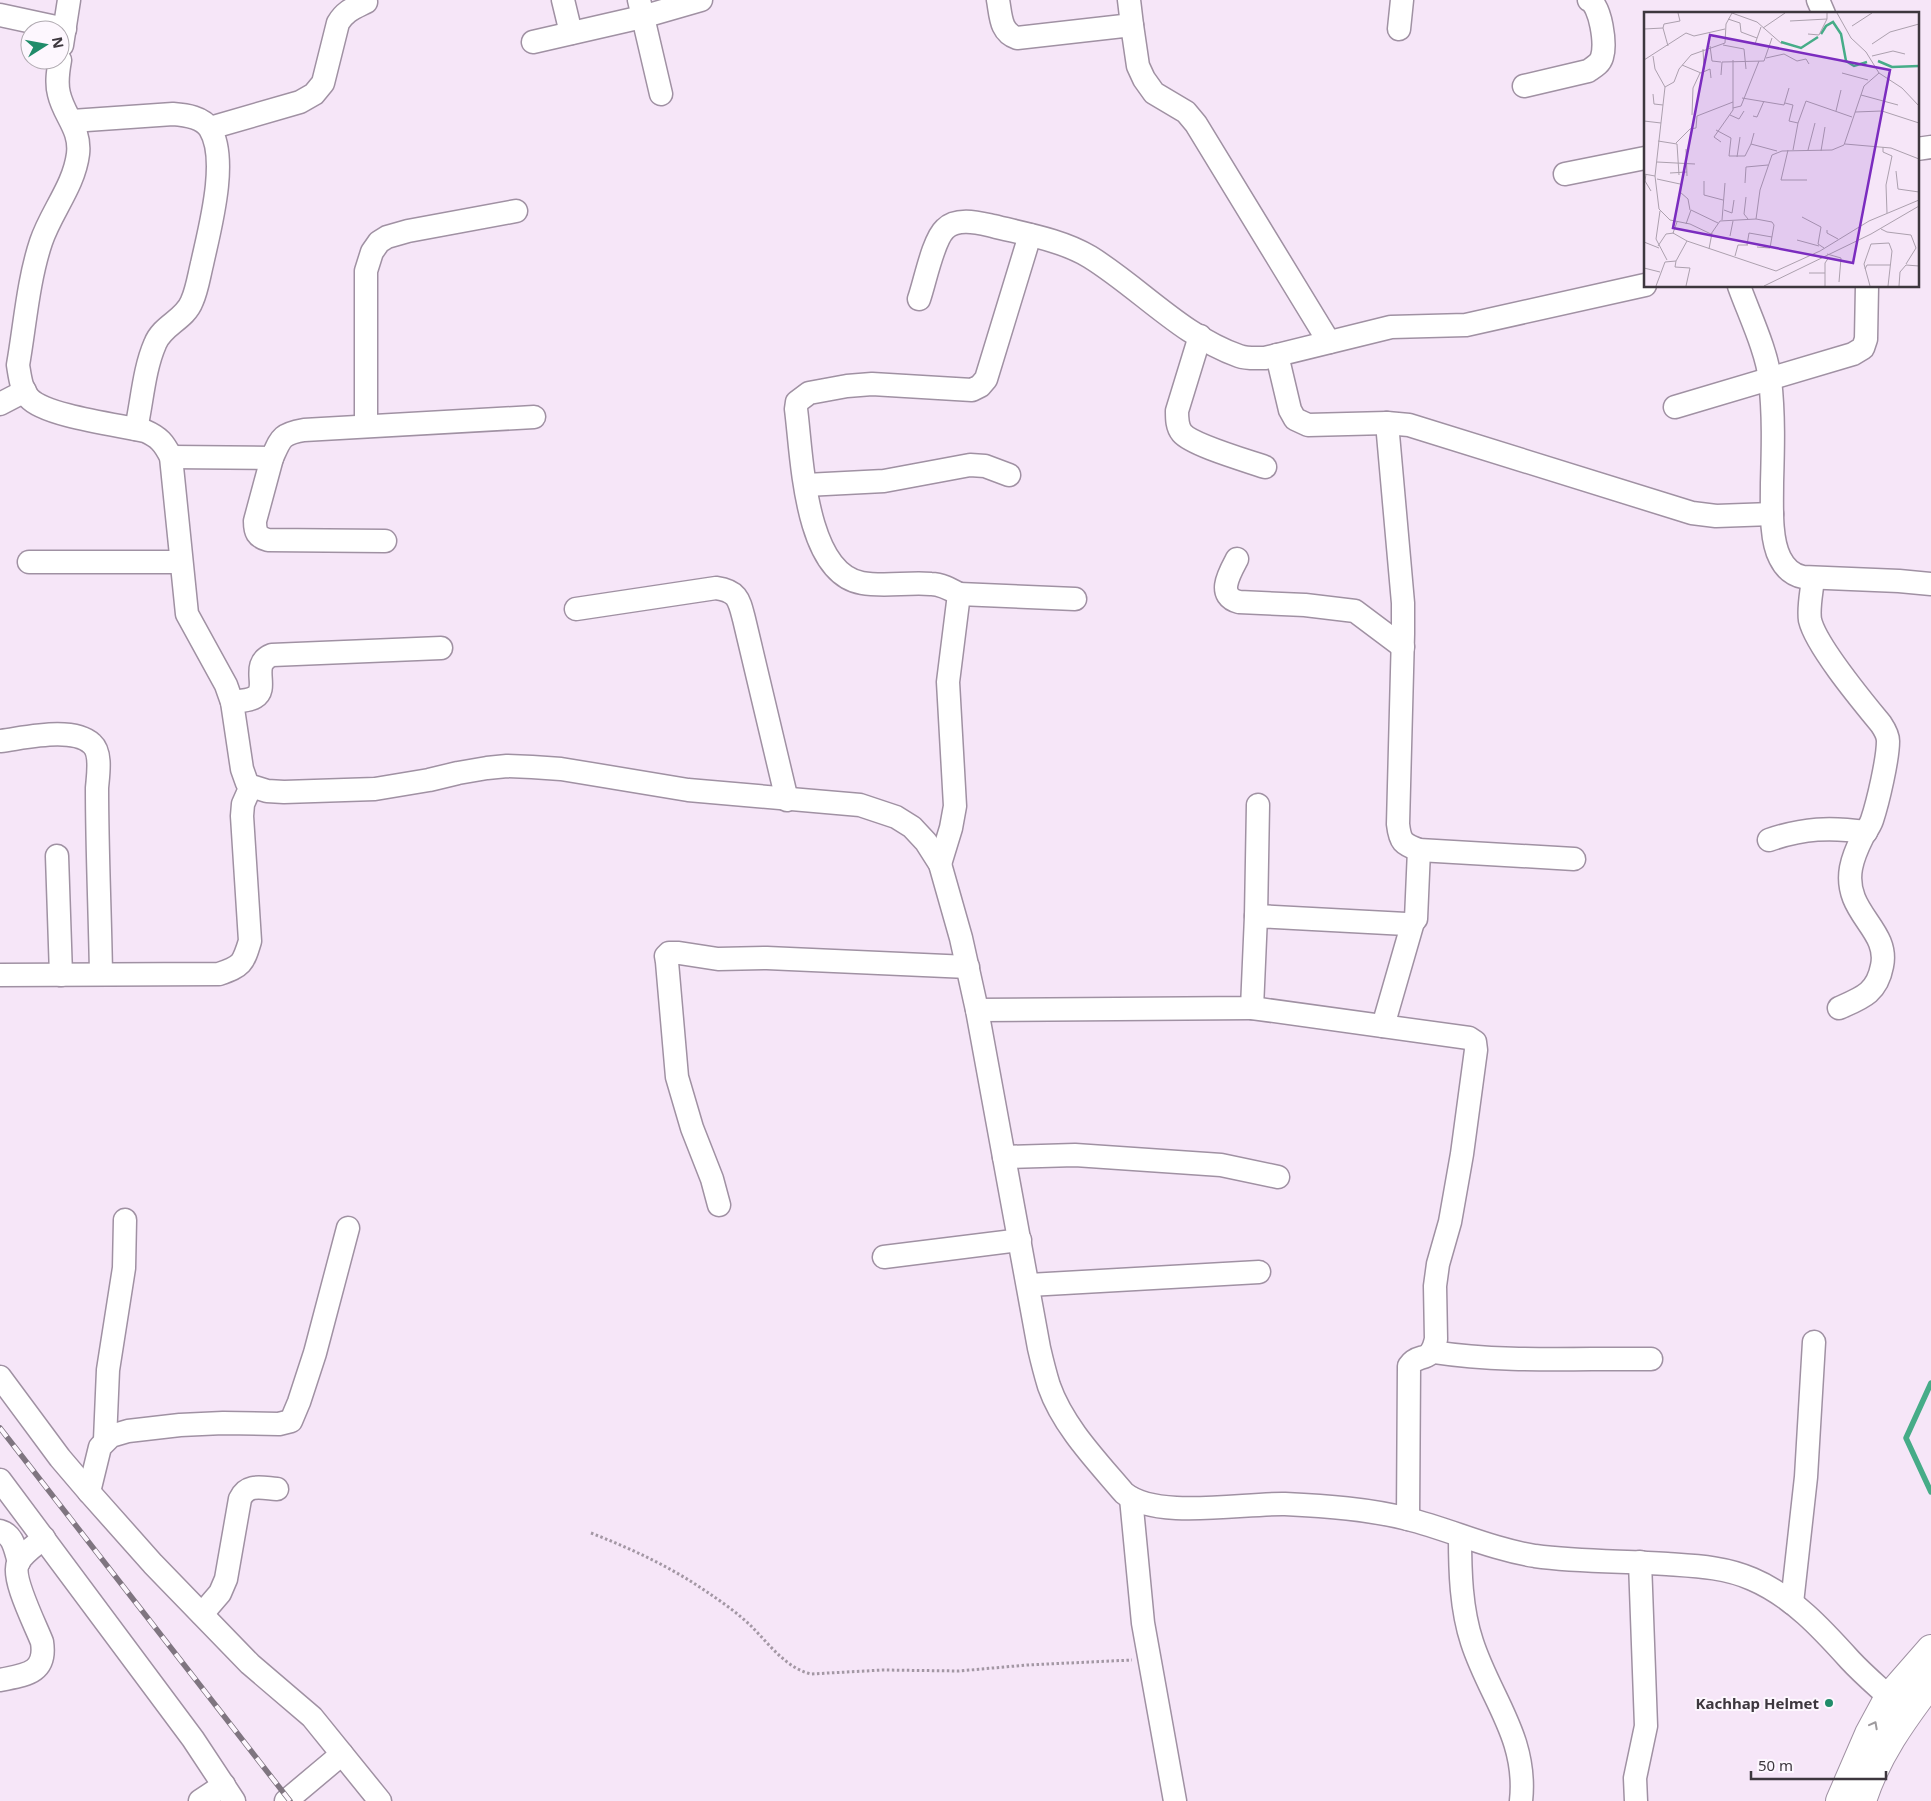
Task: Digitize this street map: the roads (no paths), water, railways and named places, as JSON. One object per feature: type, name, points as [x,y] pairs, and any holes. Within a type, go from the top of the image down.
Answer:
[{"type":"main road","points":[[1840,1801],[1869,1734],[1889,1697],[1931,1650]]},
{"type":"main road","points":[[1862,1801],[1882,1751],[1931,1682]]},
{"type":"street","points":[[66,20],[69,0]]},
{"type":"street","points":[[563,0],[572,33]]},
{"type":"street","points":[[533,42],[572,33],[640,8],[701,0]]},
{"type":"street","points":[[998,0],[1003,26],[1009,35],[1018,38],[1132,26]]},
{"type":"street","points":[[1129,0],[1138,66],[1144,79],[1154,93],[1186,112],[1196,124],[1329,342]]},
{"type":"street","points":[[1399,29],[1402,0]]},
{"type":"street","points":[[1818,0],[1823,12]]},
{"type":"street","points":[[1524,86],[1588,71],[1598,65],[1602,56],[1603,41],[1599,11],[1595,1]]},
{"type":"street","points":[[210,128],[300,102],[314,94],[323,83],[338,23],[350,9],[366,2]]},
{"type":"street","points":[[640,8],[661,94]]},
{"type":"street","points":[[0,15],[21,20]]},
{"type":"street","points":[[58,70],[58,93],[72,121],[78,140],[76,162],[72,177],[41,241],[32,280],[18,365],[20,382],[29,398],[48,410],[156,435],[164,444],[171,457],[187,614],[221,673],[232,702],[242,769],[251,786],[267,791],[284,792],[374,789],[458,773],[508,766],[561,769],[688,790],[860,805],[896,817],[926,842],[940,864],[952,902],[977,1010],[1029,1285],[1039,1348],[1049,1386],[1056,1403],[1077,1435],[1130,1498],[1143,1504],[1165,1507],[1212,1508],[1284,1504],[1347,1509],[1408,1519],[1484,1544],[1536,1556],[1697,1566],[1734,1572],[1760,1583],[1792,1603],[1833,1639],[1851,1660],[1889,1697]]},
{"type":"street","points":[[72,121],[173,114],[190,116],[203,122],[210,128],[214,138],[217,154],[216,191],[213,216],[196,289],[192,302],[184,315],[164,331],[156,341],[151,354],[136,430]]},
{"type":"street","points":[[1918,149],[1931,147]]},
{"type":"street","points":[[1565,174],[1644,158]]},
{"type":"street","points":[[366,426],[366,271],[372,252],[379,242],[408,231],[516,211]]},
{"type":"street","points":[[919,299],[939,235],[947,226],[958,222],[977,222],[1030,235],[1089,257],[1212,344],[1240,356],[1253,359],[1277,355],[1391,327],[1474,324],[1644,285]]},
{"type":"street","points":[[1030,235],[986,379],[980,386],[972,390],[955,390],[872,384],[809,393],[797,402],[796,410],[808,510],[815,532],[832,564],[843,575],[859,583],[932,584],[945,587],[960,594],[1075,599]]},
{"type":"street","points":[[1740,288],[1770,378],[1773,420],[1772,514],[1780,558],[1787,568],[1796,575],[1813,578],[1931,584]]},
{"type":"street","points":[[1675,407],[1853,354],[1864,348],[1866,339],[1867,288]]},
{"type":"street","points":[[1200,336],[1177,411],[1177,423],[1182,434],[1193,441],[1265,467]]},
{"type":"street","points":[[1277,355],[1290,410],[1295,419],[1308,425],[1387,423],[1409,425],[1692,512],[1716,516],[1772,514]]},
{"type":"street","points":[[0,404],[25,391]]},
{"type":"street","points":[[385,542],[268,540],[260,537],[255,530],[255,520],[272,458],[280,439],[288,433],[304,430],[534,417]]},
{"type":"street","points":[[1387,423],[1403,603],[1398,824],[1400,837],[1405,845],[1419,850],[1574,859]]},
{"type":"street","points":[[171,457],[272,458]]},
{"type":"street","points":[[806,485],[884,481],[970,465],[985,466],[1009,475]]},
{"type":"street","points":[[1237,559],[1226,583],[1227,594],[1233,601],[1305,605],[1355,611],[1403,648]]},
{"type":"street","points":[[29,562],[181,562]]},
{"type":"street","points":[[1813,578],[1810,609],[1812,628],[1842,674],[1886,732],[1888,740],[1872,820],[1854,858],[1850,880],[1856,903],[1882,946],[1883,964],[1878,980],[1873,988],[1864,997],[1839,1008]]},
{"type":"street","points":[[576,609],[716,588],[728,590],[738,599],[787,800]]},
{"type":"street","points":[[940,864],[951,828],[955,806],[948,682],[960,594]]},
{"type":"street","points":[[232,702],[258,696],[261,689],[262,664],[264,660],[272,656],[315,652],[441,648]]},
{"type":"street","points":[[0,741],[68,734],[83,737],[94,745],[98,756],[97,812],[101,974]]},
{"type":"street","points":[[0,975],[219,974],[235,968],[244,960],[250,941],[242,816],[243,804],[251,786]]},
{"type":"street","points":[[1252,1008],[1258,805]]},
{"type":"street","points":[[1770,840],[1792,832],[1810,829],[1846,829],[1866,832]]},
{"type":"street","points":[[1383,1026],[1413,922],[1416,919],[1419,850]]},
{"type":"street","points":[[57,856],[60,975]]},
{"type":"street","points":[[1256,916],[1406,924],[1413,922]]},
{"type":"street","points":[[719,1205],[712,1179],[692,1128],[677,1076],[666,956],[669,953],[718,959],[767,958],[968,967]]},
{"type":"street","points":[[977,1010],[1252,1008],[1473,1040],[1475,1045],[1462,1154],[1450,1222],[1435,1286],[1436,1339],[1433,1352],[1425,1358],[1414,1361],[1409,1366],[1408,1519]]},
{"type":"street","points":[[1004,1157],[1075,1155],[1221,1165],[1278,1177]]},
{"type":"street","points":[[105,1440],[108,1370],[124,1276],[125,1220]]},
{"type":"street","points":[[89,1492],[100,1447],[111,1436],[155,1427],[223,1423],[279,1424],[291,1420],[299,1402],[314,1353],[348,1228]]},
{"type":"street","points":[[884,1257],[1020,1240]]},
{"type":"street","points":[[1029,1285],[1259,1272]]},
{"type":"street","points":[[1792,1603],[1806,1476],[1814,1342]]},
{"type":"street","points":[[1433,1352],[1496,1358],[1651,1359]]},
{"type":"street","points":[[0,1377],[60,1458],[153,1564],[250,1664],[312,1717],[380,1801]]},
{"type":"street","points":[[202,1614],[220,1593],[226,1579],[240,1499],[243,1493],[247,1489],[252,1488],[277,1488]]},
{"type":"street","points":[[4,1495],[44,1538],[193,1739],[229,1793],[200,1801]]},
{"type":"street","points":[[1130,1498],[1137,1574],[1175,1801]]},
{"type":"street","points":[[0,1531],[8,1534],[12,1539],[19,1562],[17,1572],[20,1588],[39,1633],[43,1652],[38,1667],[33,1672],[0,1680]]},
{"type":"street","points":[[1460,1536],[1461,1584],[1472,1642],[1514,1737],[1520,1774],[1521,1801]]},
{"type":"street","points":[[19,1562],[44,1538]]},
{"type":"street","points":[[1636,1801],[1635,1778],[1646,1726],[1640,1562]]},
{"type":"street","points":[[286,1801],[342,1754]]},
{"type":"waterway","points":[[1931,1383],[1906,1438],[1931,1492]]},
{"type":"railway","points":[[0,1428],[290,1801]]},
{"type":"place","name":"Kachhap Helmet","points":[[1829,1703]]}]
